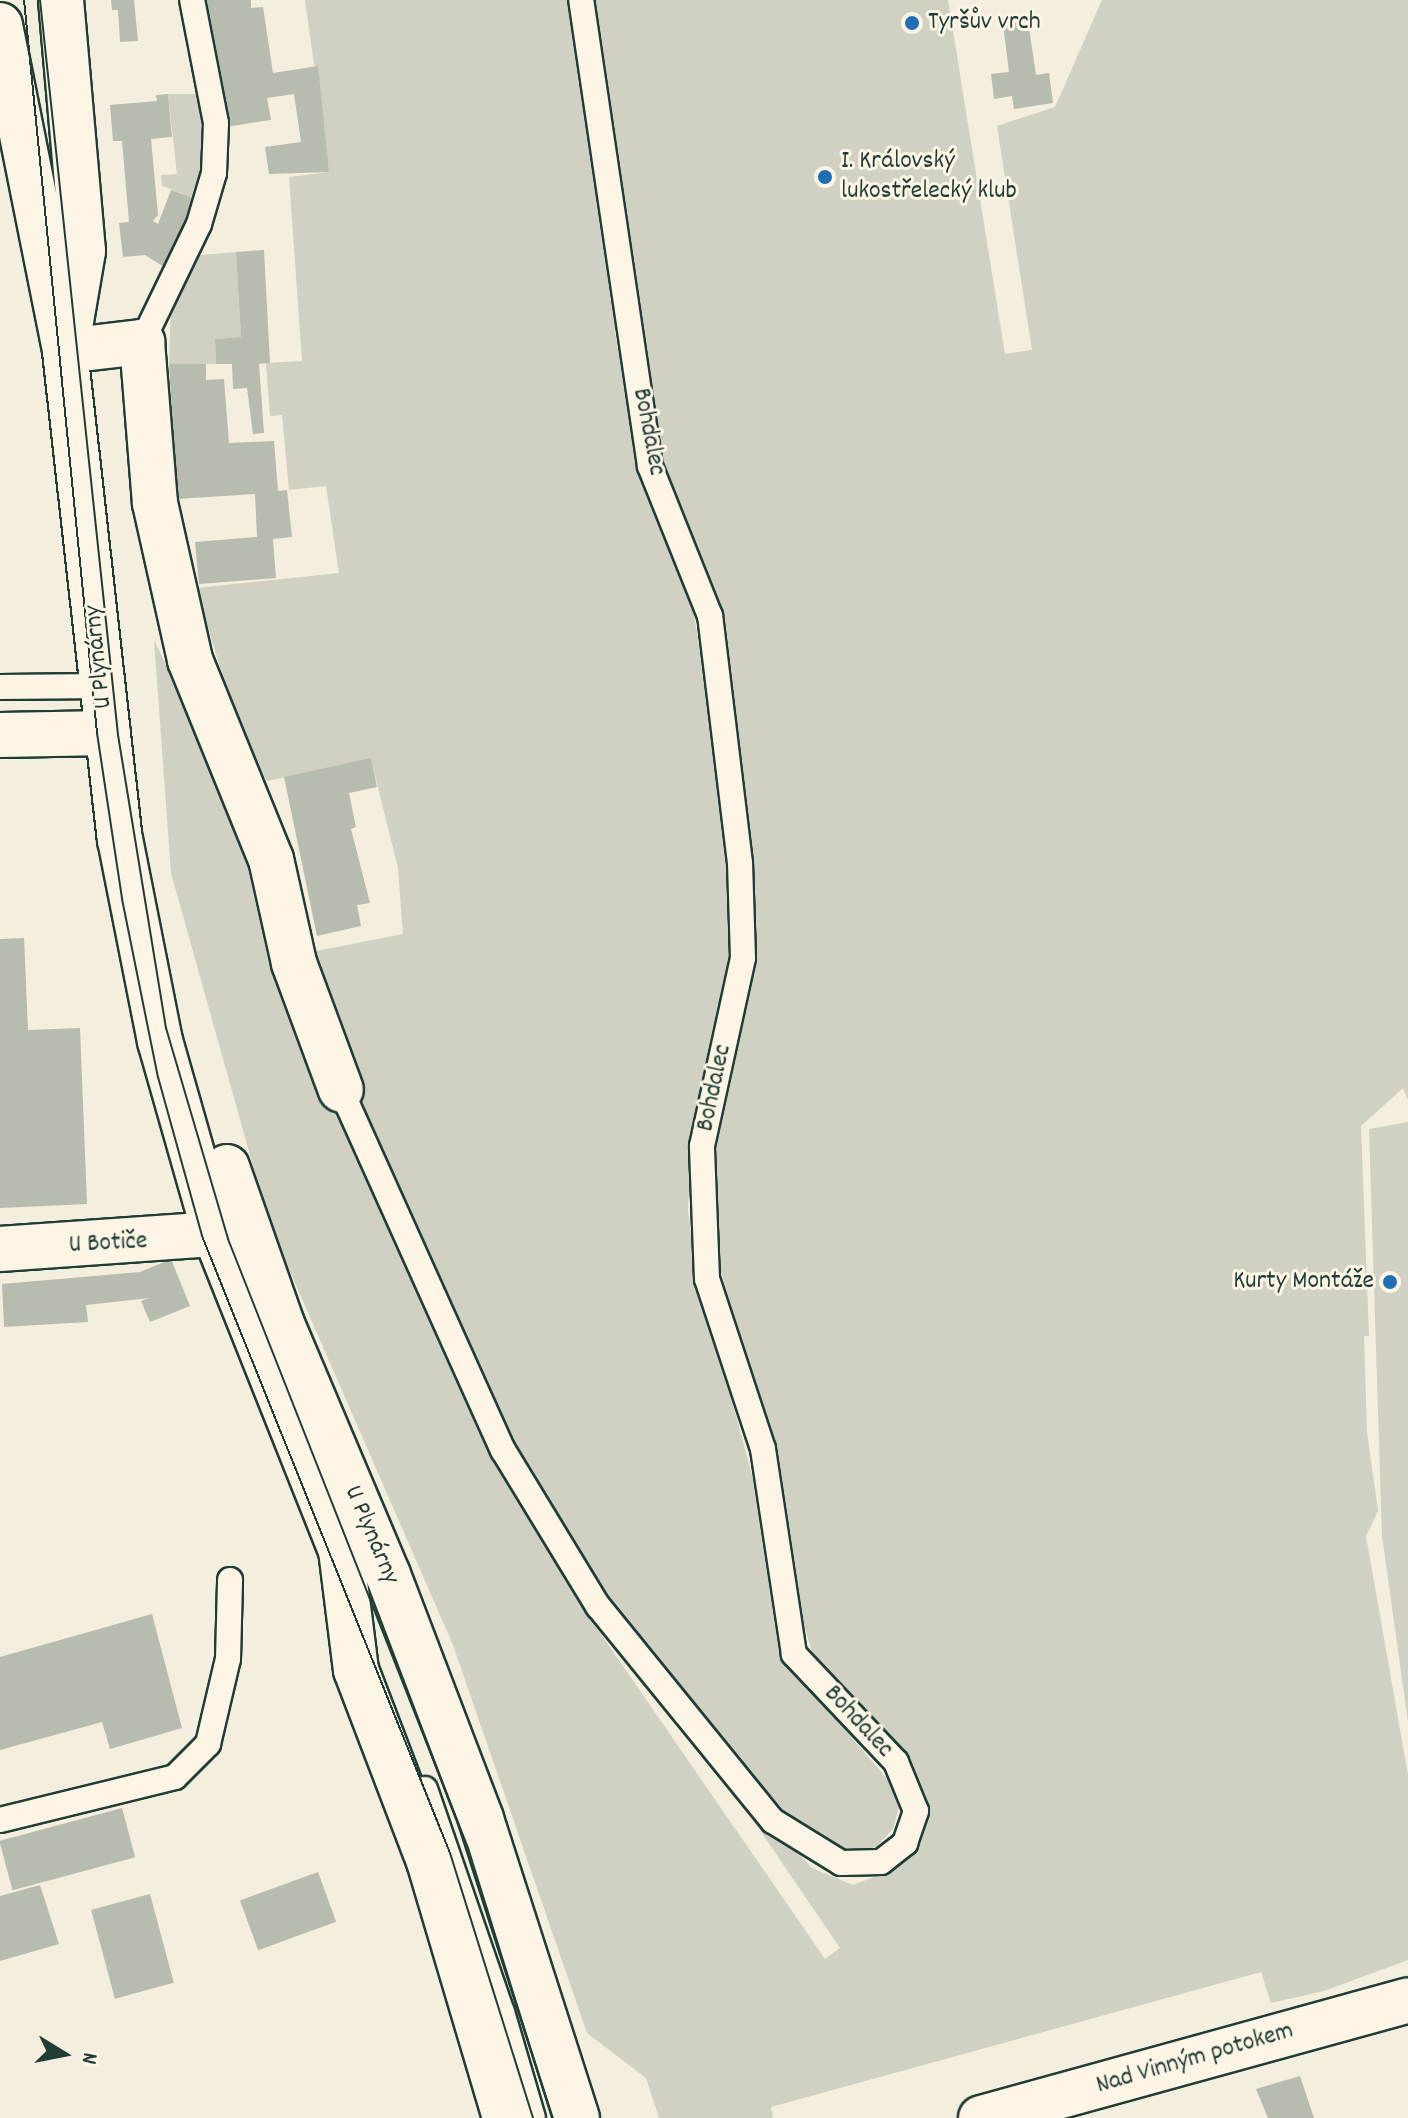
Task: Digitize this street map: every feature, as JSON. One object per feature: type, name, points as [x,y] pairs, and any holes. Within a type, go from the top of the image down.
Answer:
[{"type":"street","name":"U Plynárny","points":[[61,0],[83,251],[65,351]]},
{"type":"street","name":"U Plynárny","points":[[0,25],[65,351],[120,839],[160,1041],[215,1234],[341,1550],[356,1670],[429,1861],[505,2118]]},
{"type":"street","points":[[65,351],[142,342]]},
{"type":"street","name":"Bohdalec","points":[[142,342],[155,503],[190,660],[271,859],[294,963],[341,1090]]},
{"type":"street","points":[[0,735],[108,733]]},
{"type":"street","name":"U Plynárny","points":[[145,962],[188,1033],[241,1215],[481,1819],[577,2118]]},
{"type":"street","name":"U Botiče","points":[[0,1249],[215,1234]]},
{"type":"street","name":"Nad Vinným potokem","points":[[981,2118],[1408,2000]]},
{"type":"lane","points":[[142,342],[199,224],[214,173],[216,123],[192,0]]},
{"type":"lane","name":"Bohdalec","points":[[341,1090],[503,1450],[598,1606],[773,1821],[841,1863],[881,1862],[905,1843],[916,1811],[896,1762],[794,1654],[763,1449],[707,1279],[702,1146],[743,958],[740,863],[710,616],[650,466],[581,0]]},
{"type":"lane","points":[[0,687],[102,686]]},
{"type":"lane","points":[[0,1820],[175,1777],[208,1744],[228,1659],[230,1580]]},
{"type":"lane","points":[[345,1586],[450,1853],[533,2118]]},
{"type":"shaded area","points":[[305,0],[948,0],[1005,354],[1032,350],[997,126],[1055,107],[1102,0],[1408,0],[1408,1100],[1403,1088],[1361,1126],[1369,1336],[1364,1336],[1367,1432],[1378,1511],[1366,1536],[1408,1775],[1408,1960],[1324,1991],[1271,2003],[1261,1972],[771,2107],[773,2118],[659,2118],[646,2078],[587,2033],[453,1645],[269,1223],[171,873],[154,640],[201,737],[279,944],[492,1454],[583,1608],[825,1959],[840,1948],[713,1761],[812,1868],[853,1885],[892,1870],[915,1844],[926,1807],[813,1656],[790,1576],[787,1520],[774,1461],[716,1254],[713,1162],[752,981],[754,925],[733,722],[646,403],[614,328],[644,483],[693,610],[714,726],[734,927],[690,1160],[688,1210],[694,1259],[765,1524],[775,1627],[794,1671],[890,1782],[899,1807],[893,1829],[877,1846],[854,1856],[826,1847],[791,1819],[601,1596],[508,1444],[379,1150],[311,952],[403,934],[398,868],[371,759],[267,781],[242,739],[196,588],[339,573],[326,486],[289,490],[282,415],[270,416],[266,363],[302,361],[289,177],[329,172]]},
{"type":"shaded area","points":[[168,94],[200,94],[202,159],[194,198],[162,186],[161,175],[177,174]]},
{"type":"shaded area","points":[[236,252],[241,337],[215,339],[216,364],[169,364],[171,303],[191,256]]},
{"type":"shaded area","name":"Kurty Montáže","points":[[1408,1122],[1408,1722],[1382,1536],[1369,1129]]},
{"type":"building","points":[[111,0],[134,0],[138,41],[120,42],[118,10],[112,10]]},
{"type":"building","points":[[206,0],[251,0],[251,8],[263,7],[273,73],[318,66],[329,172],[269,174],[265,147],[301,142],[294,94],[267,98],[271,120],[225,127]]},
{"type":"building","points":[[1028,21],[1036,75],[1049,73],[1053,103],[1014,109],[1012,96],[994,99],[991,74],[1009,72],[1003,24]]},
{"type":"building","points":[[168,94],[172,137],[151,139],[158,215],[153,221],[158,224],[171,190],[194,198],[166,268],[145,255],[123,257],[119,223],[129,222],[122,141],[113,141],[110,105],[157,101],[156,95]]},
{"type":"building","points":[[264,250],[270,363],[259,364],[264,433],[253,434],[247,388],[233,389],[232,364],[216,364],[215,339],[241,337],[236,252]]},
{"type":"building","points":[[169,364],[206,364],[206,380],[224,379],[229,443],[274,441],[278,491],[287,490],[292,537],[273,539],[276,578],[199,584],[195,542],[257,537],[255,494],[177,499]]},
{"type":"building","points":[[371,758],[377,787],[349,793],[356,827],[351,829],[370,903],[357,905],[361,926],[317,936],[284,777]]},
{"type":"building","points":[[24,938],[28,1030],[80,1028],[87,1204],[0,1208],[0,939]]},
{"type":"building","points":[[171,1259],[190,1306],[150,1322],[141,1301],[149,1298],[86,1305],[88,1322],[4,1327],[2,1284],[140,1272]]},
{"type":"building","points":[[152,1614],[182,1728],[110,1749],[102,1722],[0,1750],[0,1657]]},
{"type":"building","points":[[122,1808],[135,1857],[13,1890],[0,1841]]},
{"type":"building","points":[[318,1872],[336,1922],[258,1950],[240,1900]]},
{"type":"building","points":[[40,1885],[59,1944],[0,1961],[0,1896]]},
{"type":"building","points":[[150,1894],[174,1983],[115,1999],[91,1910]]},
{"type":"building","points":[[1300,2076],[1314,2118],[1268,2118],[1256,2089]]},
{"type":"tram line","points":[[24,0],[97,733],[122,899],[158,1077],[202,1236],[450,1853],[533,2118]]},
{"type":"tram line","points":[[40,0],[118,735],[166,1028],[228,1239],[468,1848],[552,2118]]},
{"type":"place","name":"Tyršův vrch","points":[[912,23]]},
{"type":"place","name":"I. Královský lukostřelecký klub","points":[[825,177]]},
{"type":"place","name":"Kurty Montáže","points":[[1390,1282]]}]
